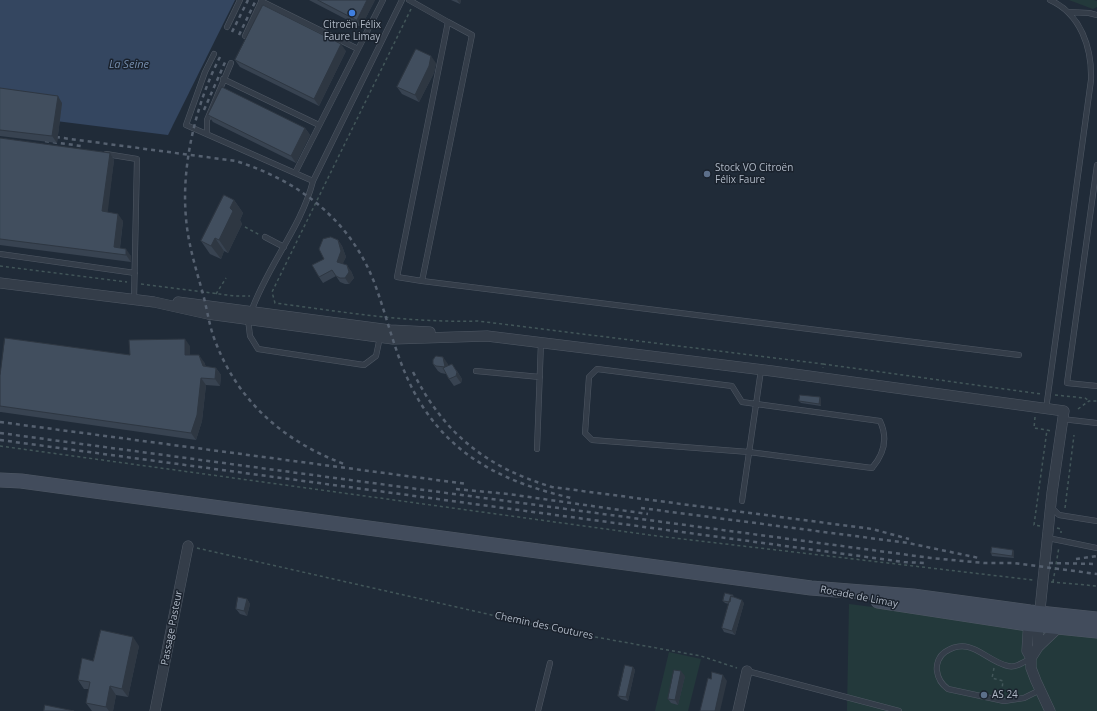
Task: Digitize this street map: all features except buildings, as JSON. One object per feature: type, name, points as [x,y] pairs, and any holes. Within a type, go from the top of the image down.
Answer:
[{"type":"main road","name":"Rocade de Limay","points":[[0,480],[21,481],[811,588],[914,608],[1034,619],[1097,619]]},
{"type":"main road","name":"Rocade de Limay","points":[[1034,619],[1059,627],[1097,631]]},
{"type":"street","points":[[0,282],[154,302],[188,310],[390,330],[451,333],[461,336]]},
{"type":"street","points":[[250,315],[380,337],[422,339],[487,336],[541,342],[1064,411],[1050,505],[1048,582],[1034,619],[1026,651],[1031,658]]},
{"type":"street","name":"Passage Pasteur","points":[[155,711],[188,546]]},
{"type":"street","points":[[1034,619],[1038,647]]},
{"type":"street","points":[[1050,711],[1031,668],[1031,658],[1038,647],[1059,627]]},
{"type":"street","points":[[738,711],[747,672]]},
{"type":"lane","points":[[227,27],[240,0]]},
{"type":"lane","points":[[295,172],[383,0]]},
{"type":"lane","points":[[380,337],[376,356],[364,365],[258,349],[250,336],[250,315],[262,286],[306,203],[313,181],[402,0]]},
{"type":"lane","points":[[408,0],[472,35],[422,281]]},
{"type":"lane","points":[[1046,409],[1094,63],[1080,28],[1068,12],[1050,0]]},
{"type":"lane","points":[[244,36],[262,1],[358,49]]},
{"type":"lane","points":[[1068,12],[1090,13],[1097,16]]},
{"type":"lane","points":[[448,22],[397,277],[1019,355]]},
{"type":"lane","points":[[214,54],[205,72],[186,125],[313,181]]},
{"type":"lane","points":[[207,133],[207,120],[231,63]]},
{"type":"lane","points":[[223,79],[319,125]]},
{"type":"lane","points":[[99,154],[137,159],[134,300]]},
{"type":"lane","points":[[1097,165],[1067,383],[1097,386]]},
{"type":"lane","points":[[264,237],[284,247]]},
{"type":"lane","points":[[0,254],[135,274]]},
{"type":"lane","points":[[537,449],[541,342]]},
{"type":"lane","points":[[597,369],[732,386],[742,402],[756,405],[880,421],[885,432],[881,458],[872,468],[749,452],[592,440],[585,433],[589,377],[597,369]]},
{"type":"lane","points":[[742,501],[762,370]]},
{"type":"lane","points":[[476,371],[540,377]]},
{"type":"lane","points":[[1062,419],[1097,423]]},
{"type":"lane","points":[[1050,505],[1054,512],[1064,516],[1097,522]]},
{"type":"lane","points":[[1048,538],[1097,548]]},
{"type":"lane","points":[[1031,658],[1016,666],[1008,666],[984,652],[969,647],[960,646],[943,653],[938,661],[937,669],[942,684],[948,689],[1004,701],[1024,698],[1040,690]]},
{"type":"lane","points":[[538,711],[550,663]]},
{"type":"lane","points":[[747,672],[899,711]]},
{"type":"path","points":[[414,3],[272,292],[275,303],[357,314],[436,322],[478,320],[823,364],[1048,395],[1086,398],[1097,401]]},
{"type":"path","points":[[245,227],[264,237]]},
{"type":"path","points":[[216,294],[226,278]]},
{"type":"path","points":[[822,378],[823,364]]},
{"type":"path","points":[[1078,409],[1089,400]]},
{"type":"path","points":[[1035,407],[1034,428],[1052,431]]},
{"type":"path","points":[[1044,526],[1034,525],[1047,430]]},
{"type":"path","points":[[1064,516],[1074,435]]},
{"type":"path","points":[[0,446],[657,536],[1048,582],[1097,586]]},
{"type":"path","points":[[1052,589],[1048,582],[1060,541],[1061,529],[1055,528]]},
{"type":"path","name":"Chemin des Coutures","points":[[188,546],[562,631],[701,656],[747,672]]},
{"type":"path","points":[[994,666],[992,678],[1003,681],[1002,689]]},
{"type":"green space","points":[[1069,0],[1094,0],[1097,1],[1097,7],[1093,9]]},
{"type":"green space","points":[[849,604],[1097,636],[1097,711],[847,711]]},
{"type":"green space","points":[[669,652],[701,659],[688,711],[655,711]]},
{"type":"water","name":"La Seine","points":[[0,0],[235,0],[168,135],[0,114]]},
{"type":"railway","points":[[232,32],[248,0]]},
{"type":"railway","points":[[239,35],[256,0]]},
{"type":"railway","points":[[220,57],[211,75],[197,114],[188,156],[185,198],[190,247],[212,333],[224,361],[235,381],[265,416],[282,431],[301,443],[322,455],[344,464]]},
{"type":"railway","points":[[204,110],[226,60]]},
{"type":"railway","points":[[48,136],[236,161],[260,170],[304,193],[323,208],[340,225],[355,245],[367,266],[377,290],[397,352],[409,382],[425,410],[439,428],[454,444],[489,468],[528,486],[571,498]]},
{"type":"railway","points":[[45,141],[81,146]]},
{"type":"railway","points":[[413,372],[425,394],[439,413],[453,430],[469,445],[487,458],[528,479],[552,487],[872,529],[909,539]]},
{"type":"railway","points":[[0,422],[467,484]]},
{"type":"railway","points":[[0,433],[931,558],[984,563],[1014,563],[1097,574]]},
{"type":"railway","points":[[0,440],[904,562],[924,563]]},
{"type":"railway","points":[[456,489],[508,494],[648,514]]},
{"type":"railway","points":[[641,508],[908,543],[979,558]]},
{"type":"railway","points":[[1076,559],[1097,556]]},
{"type":"railway","points":[[1049,563],[1097,564]]},
{"type":"place","name":"Citroën Félix Faure Limay","points":[[352,13]]},
{"type":"place","name":"Stock VO Citroën Félix Faure","points":[[707,174]]},
{"type":"place","name":"AS 24","points":[[984,695]]}]
